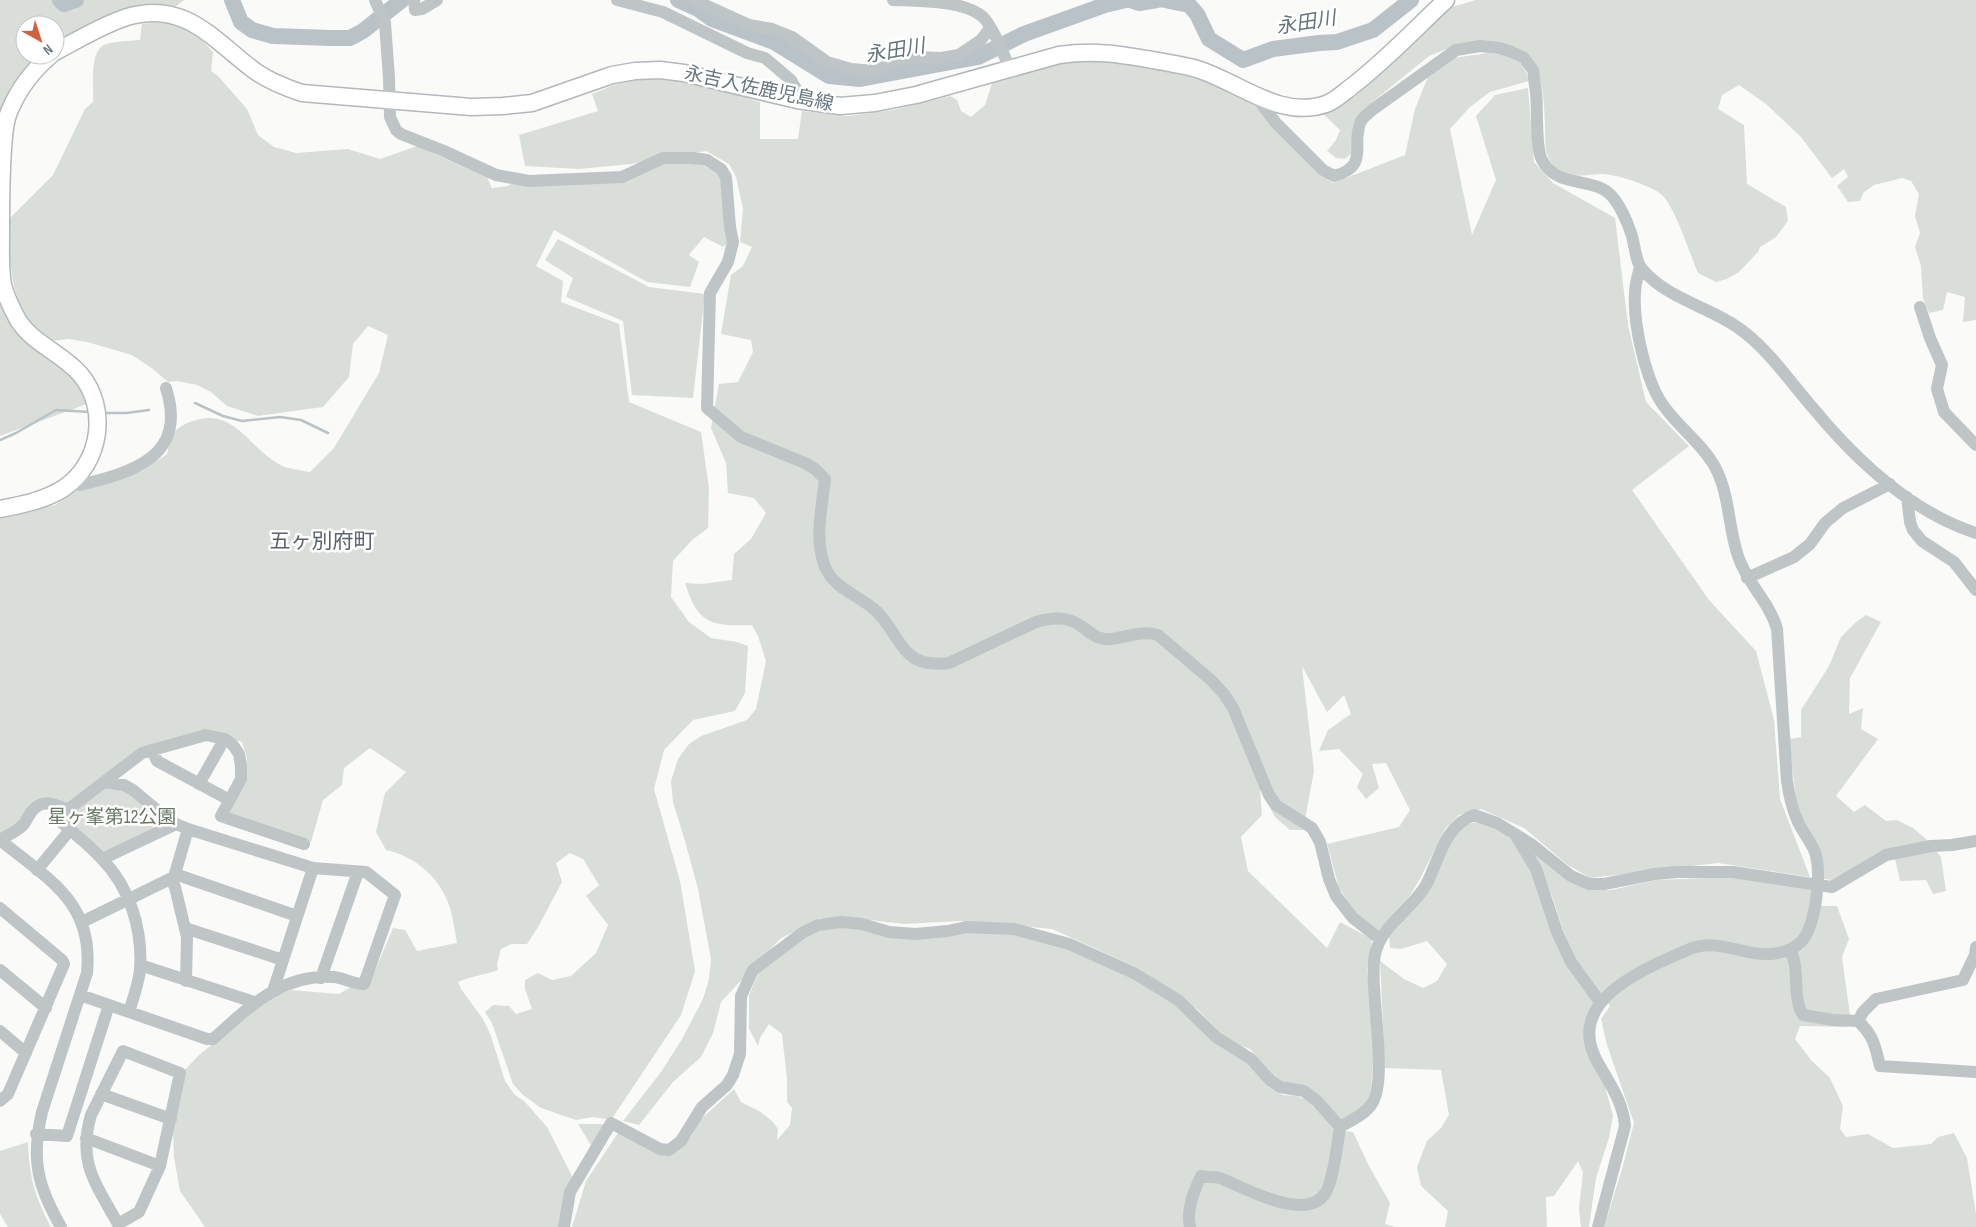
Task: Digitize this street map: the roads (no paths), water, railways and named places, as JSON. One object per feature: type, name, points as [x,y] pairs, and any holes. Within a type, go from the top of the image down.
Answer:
[{"type":"main road","name":"永吉入佐鹿児島線","points":[[65,47],[104,26],[128,16],[144,13],[162,13],[178,16],[196,24],[251,68],[283,87],[302,93],[471,107],[532,103],[612,75],[635,71],[660,70],[684,73],[797,100],[840,106],[875,103],[942,89],[1008,64],[1083,52],[1108,52],[1200,70],[1283,106],[1298,108],[1327,104],[1362,78],[1446,0]]},
{"type":"main road","points":[[0,509],[22,505],[64,488],[78,475],[89,458],[96,442],[97,411],[91,392],[82,376],[64,358],[38,342],[19,322],[9,302],[1,271],[1,184],[5,127],[9,111],[22,88],[30,76],[42,65]]},
{"type":"street","points":[[414,5],[422,9],[437,0]]},
{"type":"street","points":[[618,0],[663,12],[746,53],[765,58],[791,80],[796,89],[797,100]]},
{"type":"street","points":[[694,0],[749,25],[772,29],[792,37],[827,62],[851,69],[874,71],[901,59],[918,57],[941,58],[959,55],[992,31]]},
{"type":"street","points":[[893,0],[958,4],[984,17],[1008,64]]},
{"type":"street","points":[[378,5],[385,23],[390,78],[390,118],[396,130],[401,134],[496,175],[529,181],[622,177],[663,158],[707,160],[721,169],[726,177],[733,242],[728,262],[710,293],[707,408],[723,424],[741,437],[805,463],[815,469],[825,479],[820,549],[826,569],[841,588],[874,609],[885,619],[909,654],[921,662],[949,663],[1036,622],[1051,618],[1065,618],[1078,624],[1095,637],[1106,640],[1138,633],[1149,632],[1158,634],[1211,680],[1224,694],[1233,708],[1269,795],[1276,805],[1312,828],[1320,842],[1329,879],[1336,896],[1353,918],[1380,939]]},
{"type":"street","points":[[1254,94],[1276,123],[1323,170],[1334,176],[1346,173],[1354,166],[1358,151],[1361,121],[1372,110],[1456,50],[1480,46],[1499,48],[1524,58],[1533,70],[1542,160],[1554,174],[1563,179],[1600,186],[1609,191],[1621,209],[1631,232],[1640,267],[1635,291],[1635,307],[1637,326],[1649,376],[1664,407],[1701,446],[1721,479],[1737,554],[1747,578],[1773,614],[1777,629],[1787,781],[1790,802],[1797,821],[1816,855],[1817,886],[1815,908],[1804,939],[1790,950],[1770,954],[1749,952],[1715,944],[1692,948],[1628,979],[1600,1002],[1589,1026],[1589,1038],[1597,1062],[1617,1096],[1625,1126],[1598,1227]]},
{"type":"street","points":[[1640,267],[1663,289],[1744,331],[1761,347],[1821,418],[1862,460],[1890,484],[1931,513],[1976,533]]},
{"type":"street","points":[[1920,308],[1942,365],[1937,390],[1944,412],[1976,445]]},
{"type":"street","points":[[78,475],[80,485],[120,475],[153,458],[163,446],[170,428],[171,405],[166,388]]},
{"type":"street","points":[[1747,578],[1794,556],[1810,544],[1824,524],[1843,508],[1890,484]]},
{"type":"street","points":[[1907,497],[1910,522],[1922,541],[1954,562],[1976,590]]},
{"type":"street","points":[[61,1227],[42,1192],[37,1171],[36,1134],[87,974],[89,957],[87,938],[82,922],[72,904],[60,889],[0,840],[24,825],[32,811],[43,803],[70,808],[142,753],[206,735],[225,739],[233,745],[239,754],[241,779],[221,816],[304,844]]},
{"type":"street","points":[[199,784],[220,747]]},
{"type":"street","points":[[152,750],[157,761],[224,797]]},
{"type":"street","points":[[80,995],[210,1040],[254,1002],[272,991],[294,982],[333,977],[364,984],[395,895],[366,872],[313,868],[182,827],[133,790],[124,785],[105,782]]},
{"type":"street","points":[[64,808],[61,822],[102,858],[121,883],[135,916],[140,949],[140,965],[129,1012]]},
{"type":"street","points":[[1190,1227],[1192,1199],[1201,1176],[1218,1178],[1279,1203],[1293,1205],[1317,1200],[1327,1189],[1340,1127],[1370,1106],[1375,1099],[1378,1077],[1378,1048],[1374,978],[1375,955],[1380,939],[1389,926],[1414,901],[1426,884],[1443,844],[1452,829],[1466,818],[1474,815],[1497,823],[1531,844],[1572,876],[1589,884],[1604,884],[1655,874],[1677,872],[1747,874],[1832,887],[1886,855],[1931,846],[1952,846],[1976,840]]},
{"type":"street","points":[[102,858],[182,827]]},
{"type":"street","points":[[182,827],[173,877],[188,937],[186,981]]},
{"type":"street","points":[[37,870],[70,830]]},
{"type":"street","points":[[1516,835],[1536,868],[1558,932],[1571,962],[1600,1002]]},
{"type":"street","points":[[272,991],[313,868]]},
{"type":"street","points":[[321,978],[358,872]]},
{"type":"street","points":[[82,922],[173,877],[297,916]]},
{"type":"street","points":[[0,908],[62,960],[64,964],[26,1053],[2,1097]]},
{"type":"street","points":[[564,1227],[570,1192],[611,1123],[660,1149],[670,1150],[682,1141],[702,1107],[727,1085],[733,1075],[740,1054],[741,996],[753,970],[802,933],[827,923],[862,924],[889,932],[915,934],[948,931],[966,927],[1014,929],[1069,944],[1134,973],[1178,1000],[1216,1037],[1251,1059],[1270,1081],[1280,1088],[1304,1091],[1317,1101],[1340,1127]]},
{"type":"street","points":[[185,928],[283,960]]},
{"type":"street","points":[[1858,1021],[1863,1012],[1876,999],[1963,980],[1975,955],[1976,947]]},
{"type":"street","points":[[1790,950],[1794,958],[1796,989],[1803,1015],[1833,1020],[1858,1021],[1870,1032],[1880,1066],[1976,1072]]},
{"type":"street","points":[[140,965],[254,1002]]},
{"type":"street","points":[[0,970],[46,1008]]},
{"type":"street","points":[[36,1134],[67,1136],[109,1005]]},
{"type":"street","points":[[0,1031],[26,1053]]},
{"type":"street","points":[[123,1051],[180,1073],[171,1119],[160,1166],[139,1212],[119,1225],[88,1168],[86,1138],[92,1115],[123,1051]]},
{"type":"street","points":[[101,1094],[171,1119]]},
{"type":"street","points":[[86,1138],[160,1166]]},
{"type":"waterway","name":"永田川","points":[[60,0],[64,4],[76,0]]},
{"type":"waterway","name":"永田川","points":[[232,0],[241,22],[252,30],[273,36],[331,38],[350,38],[363,31],[402,0]]},
{"type":"waterway","name":"永田川","points":[[678,0],[698,9],[712,19],[774,42],[829,76],[860,79],[978,57],[1024,34],[1105,5],[1126,0]]},
{"type":"waterway","name":"永田川","points":[[1130,0],[1139,3],[1157,0]]},
{"type":"waterway","name":"永田川","points":[[1165,0],[1189,5],[1197,14],[1209,39],[1243,60],[1273,49],[1337,42],[1373,30],[1411,0]]},
{"type":"waterway","name":"永田川","points":[[1189,5],[1191,0]]},
{"type":"waterway","points":[[195,403],[223,416],[242,421],[280,417],[301,420],[328,433]]},
{"type":"waterway","points":[[0,440],[56,410],[90,412]]},
{"type":"waterway","points":[[103,413],[149,410]]},
{"type":"district","name":"五ヶ別府町","points":[[322,541]]},
{"type":"park label","name":"星ヶ峯第12公園","points":[[112,817]]}]
